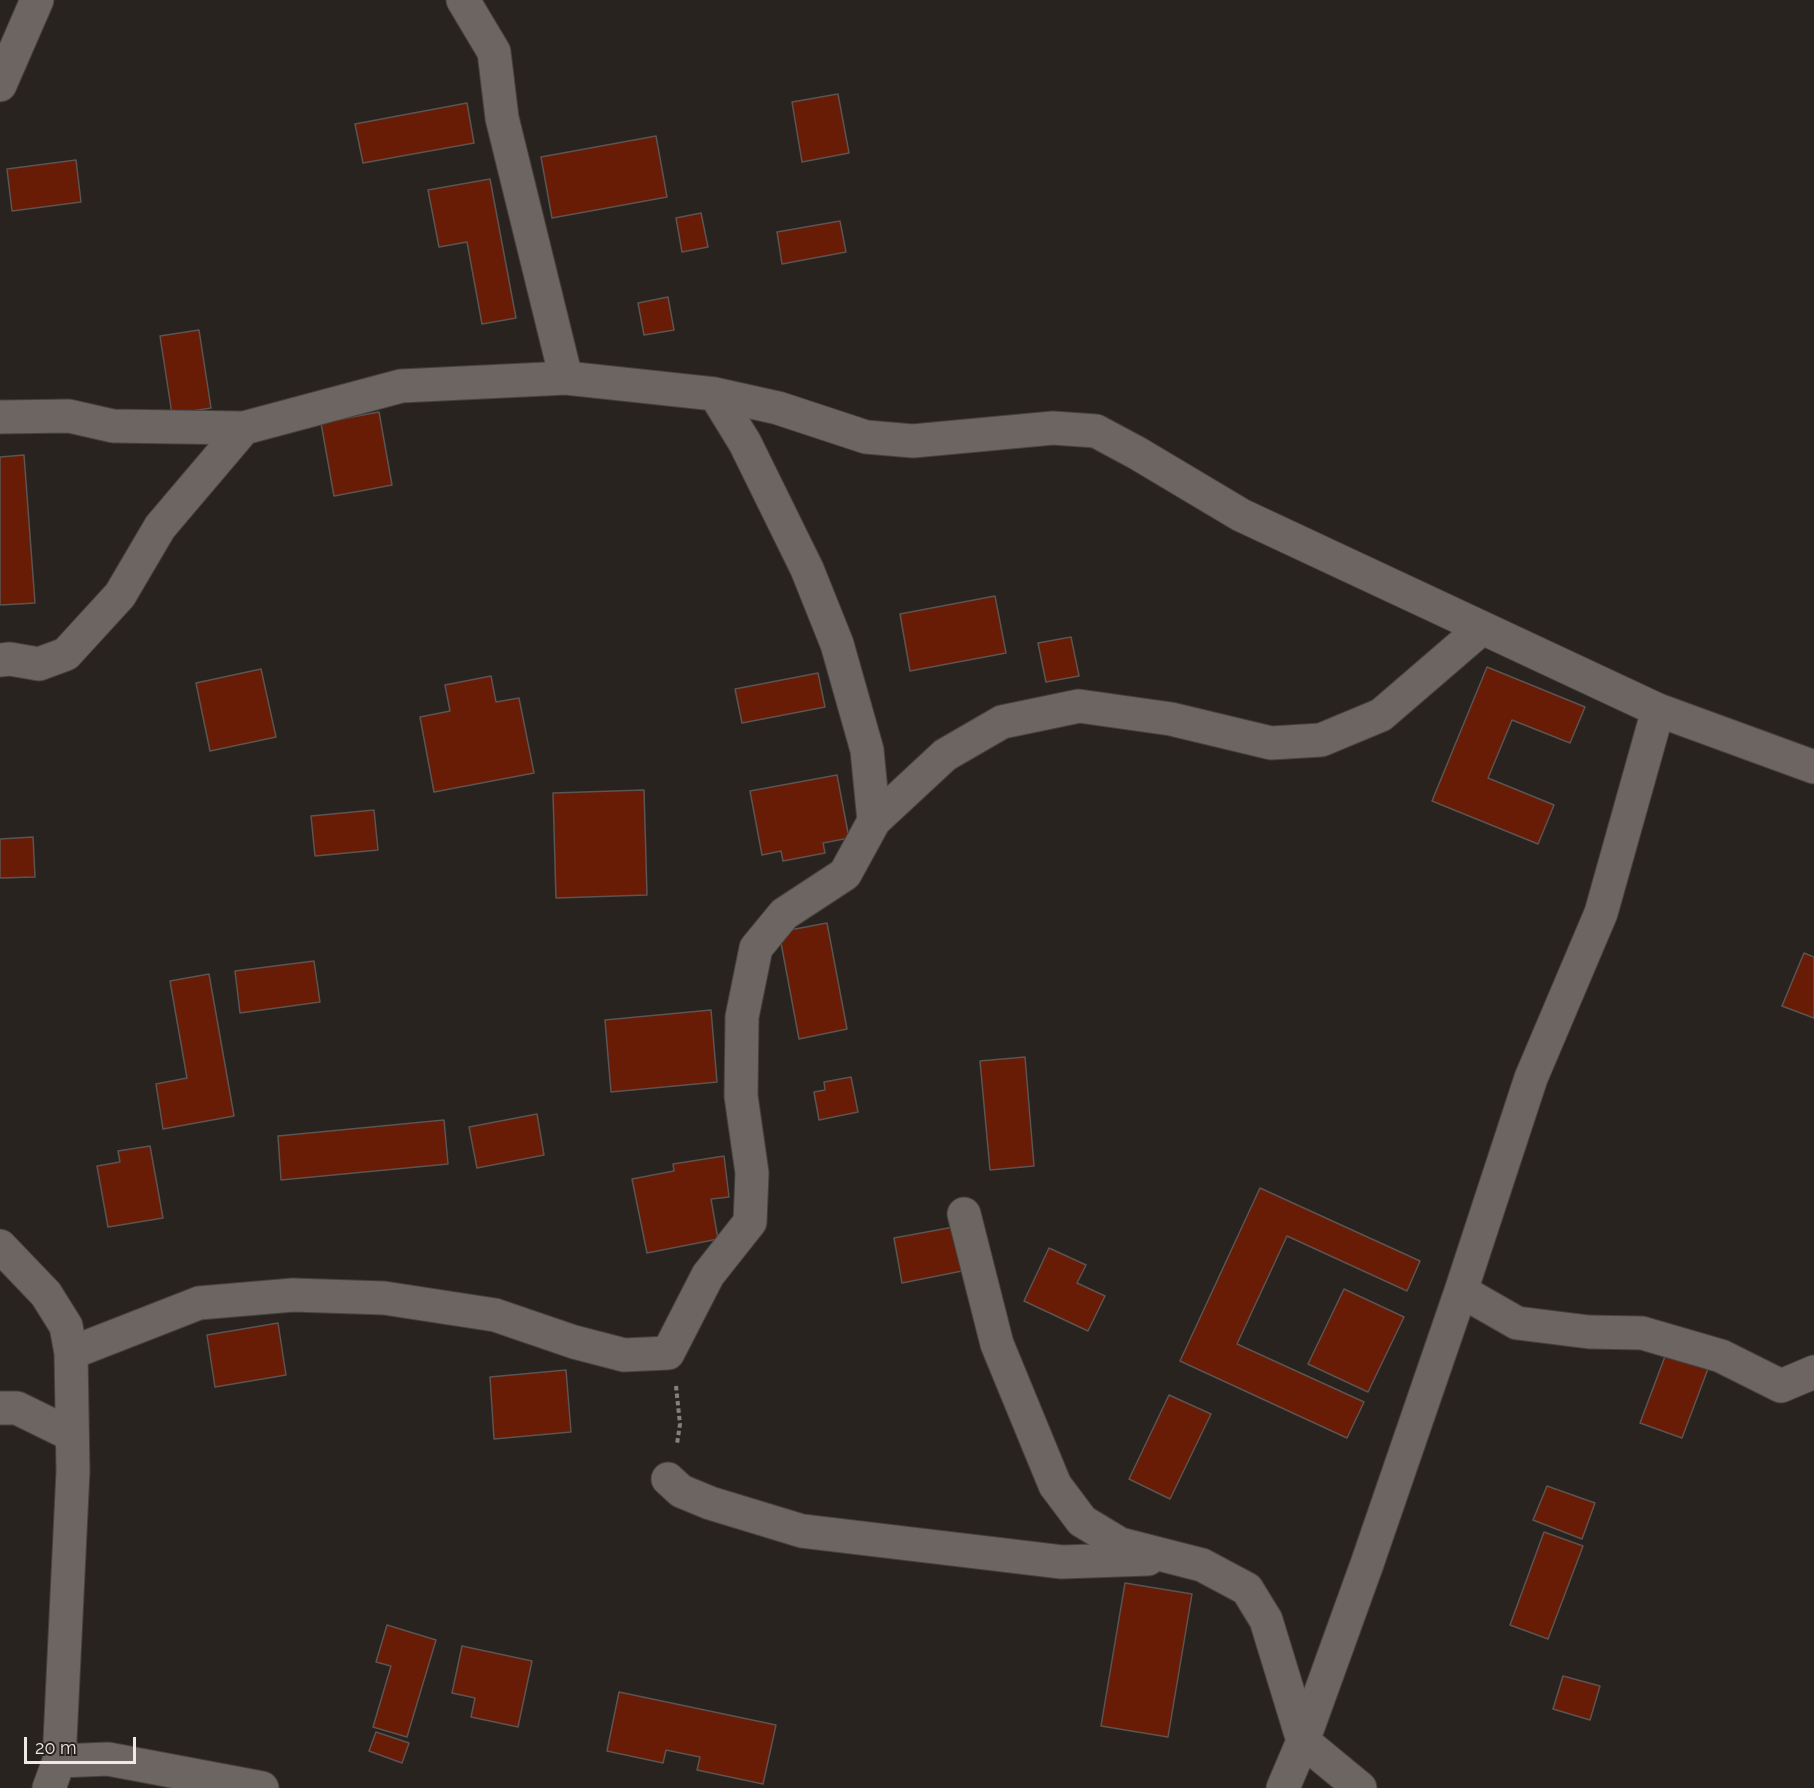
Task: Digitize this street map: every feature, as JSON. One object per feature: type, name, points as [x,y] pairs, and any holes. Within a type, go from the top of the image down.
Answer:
[{"type":"street","points":[[0,85],[37,0]]},
{"type":"street","points":[[463,0],[494,52],[502,118],[566,378]]},
{"type":"street","points":[[0,417],[69,416],[113,426],[244,428],[401,386],[566,378],[715,394],[778,408],[866,437],[913,441],[1053,428],[1095,431],[1137,453],[1241,515],[1482,628],[1658,710],[1814,767]]},
{"type":"street","points":[[715,394],[745,443],[807,569],[837,644],[867,750],[874,821]]},
{"type":"street","points":[[0,660],[10,659],[39,664],[66,654],[120,595],[160,527],[244,428]]},
{"type":"street","points":[[71,1353],[199,1303],[293,1295],[384,1298],[495,1315],[574,1342],[624,1355],[668,1353],[708,1275],[750,1222],[752,1173],[741,1096],[742,1017],[756,948],[783,914],[845,874],[874,821],[945,755],[1002,723],[1079,706],[1171,719],[1272,743],[1321,740],[1381,715],[1482,628]]},
{"type":"street","points":[[1283,1788],[1302,1741],[1461,1292],[1531,1078],[1601,913],[1658,710]]},
{"type":"street","points":[[964,1214],[997,1344],[1055,1485],[1082,1521],[1120,1544],[1202,1565],[1247,1589],[1266,1620],[1302,1741],[1360,1788]]},
{"type":"street","points":[[0,1246],[46,1294],[66,1326],[71,1353],[72,1435],[54,1775],[108,1759],[262,1788]]},
{"type":"street","points":[[1461,1292],[1517,1323],[1589,1332],[1642,1334],[1721,1356],[1781,1386],[1814,1372]]},
{"type":"street","points":[[0,1408],[17,1408],[72,1435]]},
{"type":"street","points":[[668,1479],[681,1491],[710,1503],[802,1531],[1062,1562],[1173,1558]]},
{"type":"path","points":[[668,1353],[676,1385],[680,1424],[679,1438],[669,1461],[668,1479]]},
{"type":"building","points":[[838,94],[849,153],[802,162],[792,102]]},
{"type":"building","points":[[467,103],[474,143],[363,163],[355,124]]},
{"type":"building","points":[[656,136],[667,197],[552,218],[541,157]]},
{"type":"building","points":[[76,160],[81,202],[12,211],[7,169]]},
{"type":"building","points":[[490,179],[516,318],[482,324],[467,242],[439,247],[428,190]]},
{"type":"building","points":[[701,213],[708,247],[682,252],[676,218]]},
{"type":"building","points":[[840,221],[846,252],[782,264],[777,232]]},
{"type":"building","points":[[668,297],[674,330],[644,335],[638,303]]},
{"type":"building","points":[[199,330],[211,408],[172,414],[160,336]]},
{"type":"building","points":[[379,412],[392,485],[334,496],[321,423]]},
{"type":"building","points":[[24,455],[35,603],[0,605],[0,457]]},
{"type":"building","points":[[995,596],[1006,653],[910,671],[900,614]]},
{"type":"building","points":[[1071,637],[1079,676],[1046,682],[1038,643]]},
{"type":"building","points":[[1487,667],[1585,707],[1570,743],[1512,720],[1488,778],[1554,805],[1538,844],[1432,801]]},
{"type":"building","points":[[261,669],[276,737],[210,751],[196,683]]},
{"type":"building","points":[[818,673],[825,707],[742,723],[735,689]]},
{"type":"building","points":[[491,676],[496,702],[519,698],[534,773],[434,792],[420,717],[450,711],[445,685]]},
{"type":"building","points":[[837,775],[849,838],[823,843],[825,853],[783,861],[781,851],[762,855],[750,791]]},
{"type":"building","points":[[644,790],[647,895],[556,898],[553,793]]},
{"type":"building","points":[[374,810],[378,850],[315,856],[311,816]]},
{"type":"building","points":[[33,837],[35,877],[0,878],[0,839]]},
{"type":"building","points":[[827,923],[847,1029],[799,1039],[779,932]]},
{"type":"building","points":[[1804,953],[1814,957],[1814,1018],[1782,1006]]},
{"type":"building","points":[[314,961],[320,1002],[240,1013],[235,971]]},
{"type":"building","points":[[209,974],[234,1116],[163,1129],[156,1084],[187,1078],[170,981]]},
{"type":"building","points":[[711,1010],[717,1082],[611,1092],[605,1020]]},
{"type":"building","points":[[1025,1057],[1034,1166],[990,1170],[980,1061]]},
{"type":"building","points":[[851,1077],[858,1112],[819,1120],[814,1092],[825,1090],[824,1082]]},
{"type":"building","points":[[537,1114],[544,1155],[477,1168],[469,1127]]},
{"type":"building","points":[[444,1120],[448,1164],[281,1180],[278,1136]]},
{"type":"building","points":[[150,1146],[163,1218],[108,1227],[97,1166],[120,1162],[118,1151]]},
{"type":"building","points":[[724,1156],[729,1197],[711,1199],[718,1239],[647,1253],[632,1179],[674,1171],[673,1164]]},
{"type":"building","points":[[1260,1188],[1420,1261],[1407,1291],[1287,1236],[1237,1344],[1364,1402],[1347,1438],[1180,1361]]},
{"type":"building","points":[[959,1226],[967,1270],[902,1283],[894,1238]]},
{"type":"building","points":[[1049,1248],[1086,1265],[1077,1283],[1105,1296],[1088,1331],[1024,1301]]},
{"type":"building","points":[[1344,1289],[1404,1317],[1368,1392],[1308,1364]]},
{"type":"building","points":[[278,1323],[286,1375],[215,1387],[207,1335]]},
{"type":"building","points":[[1667,1351],[1709,1366],[1682,1438],[1640,1423]]},
{"type":"building","points":[[566,1370],[571,1432],[494,1439],[490,1377]]},
{"type":"building","points":[[1169,1395],[1211,1414],[1170,1499],[1129,1479]]},
{"type":"building","points":[[1547,1486],[1595,1503],[1582,1539],[1533,1520]]},
{"type":"building","points":[[1544,1532],[1583,1546],[1548,1639],[1510,1625]]},
{"type":"building","points":[[1125,1583],[1192,1594],[1168,1737],[1101,1726]]},
{"type":"building","points":[[387,1625],[436,1640],[407,1737],[373,1727],[391,1666],[376,1662]]},
{"type":"building","points":[[462,1646],[532,1661],[518,1727],[471,1717],[475,1698],[452,1693]]},
{"type":"building","points":[[1563,1676],[1600,1686],[1590,1720],[1553,1709]]},
{"type":"building","points":[[619,1692],[776,1725],[763,1784],[697,1770],[700,1757],[666,1750],[663,1763],[607,1751]]},
{"type":"building","points":[[376,1732],[409,1743],[402,1763],[369,1751]]}]
